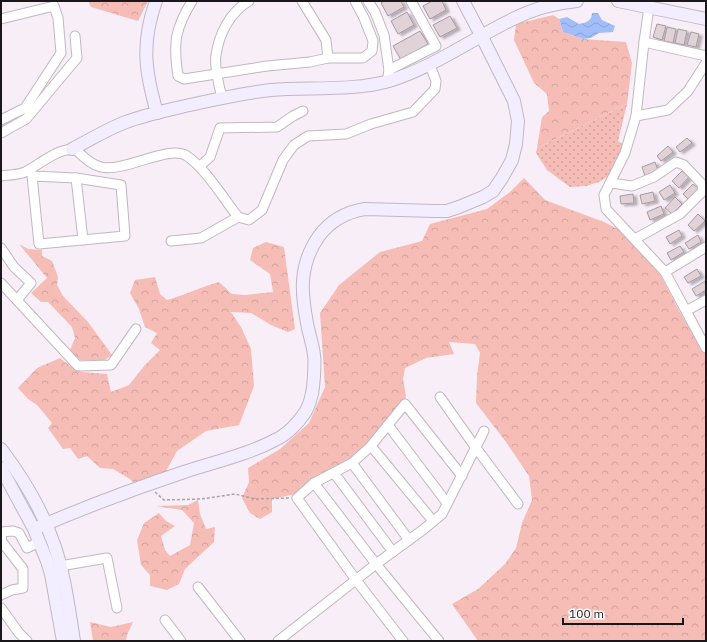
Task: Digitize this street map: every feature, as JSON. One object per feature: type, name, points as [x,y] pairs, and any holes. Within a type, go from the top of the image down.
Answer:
[{"type":"street","points":[[156,1],[149,21],[146,37],[146,70],[157,113]]},
{"type":"street","points":[[192,1],[182,18],[175,40],[175,57],[178,76],[184,79],[267,66],[310,62],[328,58],[363,58],[372,51],[373,41],[364,18],[355,1]]},
{"type":"street","points":[[222,98],[217,73],[216,56],[221,33],[232,16],[249,1]]},
{"type":"street","points":[[302,1],[326,40],[328,58]]},
{"type":"street","points":[[368,1],[375,12],[384,35],[388,76]]},
{"type":"street","points":[[388,76],[436,46],[411,1]]},
{"type":"street","points":[[39,527],[146,484],[255,449],[276,440],[286,433],[305,412],[314,390],[314,355],[302,293],[303,272],[305,264],[322,232],[336,219],[345,214],[365,209],[447,211],[472,202],[493,191],[512,160],[516,144],[518,121],[514,101],[463,1]]},
{"type":"street","points":[[28,175],[56,153],[72,149],[128,121],[222,98],[270,91],[353,86],[388,76],[405,75],[430,65],[514,18],[552,5],[577,1]]},
{"type":"street","points":[[618,1],[706,19]]},
{"type":"street","points":[[1,18],[54,6],[58,18],[61,53],[25,108],[1,120]]},
{"type":"street","points":[[649,8],[636,116],[624,153],[604,195],[606,209],[665,272],[706,348]]},
{"type":"street","points":[[1,133],[26,119],[77,58],[75,36]]},
{"type":"street","points":[[644,42],[706,56]]},
{"type":"street","points":[[636,116],[668,110],[688,91],[706,64]]},
{"type":"street","points":[[72,149],[76,150],[102,168],[118,167],[174,152],[186,155],[200,166],[238,217],[249,220],[262,210],[283,160],[294,145],[308,136],[346,134],[371,124],[413,112],[435,89],[436,81],[430,65]]},
{"type":"street","points":[[200,166],[210,157],[220,128],[277,127],[303,111]]},
{"type":"street","points":[[611,183],[632,186],[654,177],[676,162],[684,164],[702,184],[703,191],[680,214],[635,239]]},
{"type":"street","points":[[1,176],[28,175],[76,178],[121,185],[125,236],[39,244],[28,175]]},
{"type":"street","points":[[76,178],[83,240]]},
{"type":"street","points":[[171,241],[201,238],[238,217]]},
{"type":"street","points":[[665,272],[706,247]]},
{"type":"street","points":[[1,248],[14,266],[32,283],[17,300]]},
{"type":"street","points":[[1,283],[78,366],[111,365],[136,329]]},
{"type":"street","points":[[686,311],[706,300]]},
{"type":"street","points":[[440,396],[476,448],[518,504]]},
{"type":"street","points":[[403,641],[356,580],[297,498],[314,483],[352,463],[370,446],[405,404],[462,476]]},
{"type":"street","points":[[388,425],[447,503]]},
{"type":"street","points":[[278,641],[442,514],[484,431]]},
{"type":"street","points":[[370,446],[433,522]]},
{"type":"street","points":[[1,449],[28,490],[39,527],[39,542],[50,574],[63,641]]},
{"type":"street","points":[[352,463],[409,540]]},
{"type":"street","points":[[1,468],[39,527],[60,566],[64,580],[74,641]]},
{"type":"street","points":[[334,473],[393,552]]},
{"type":"street","points":[[314,483],[376,564],[439,641]]},
{"type":"street","points":[[1,595],[12,590],[23,588],[23,569],[2,542],[1,533],[13,531],[19,533],[27,548],[39,542]]},
{"type":"street","points":[[60,566],[107,558],[117,608]]},
{"type":"street","points":[[198,587],[240,641]]},
{"type":"street","points":[[1,608],[19,633],[27,641]]},
{"type":"street","points":[[165,620],[182,641]]},
{"type":"path","points":[[146,484],[164,500],[201,499],[235,494],[255,499],[297,498]]},
{"type":"green space","points":[[88,1],[148,1],[138,21],[91,7]]},
{"type":"green space","points":[[553,15],[559,19],[563,32],[583,39],[626,42],[632,63],[627,104],[537,148],[542,117],[549,111],[547,94],[534,83],[514,40],[516,24]]},
{"type":"green space","points":[[627,104],[618,141],[625,145],[612,174],[599,182],[586,186],[570,187],[547,170],[536,153],[537,148]]},
{"type":"green space","points":[[524,178],[545,200],[604,222],[626,233],[652,259],[681,314],[706,354],[706,641],[478,641],[452,604],[478,589],[505,564],[516,548],[522,523],[532,500],[529,476],[506,442],[476,403],[480,353],[475,344],[449,342],[454,354],[426,358],[405,368],[403,379],[406,396],[402,409],[390,423],[381,426],[379,437],[353,460],[338,465],[319,482],[296,494],[272,499],[272,512],[260,519],[250,513],[242,498],[249,482],[248,468],[280,449],[309,423],[325,387],[320,313],[339,285],[380,252],[422,241],[430,224],[487,209],[510,192]]},
{"type":"green space","points":[[266,242],[284,247],[295,329],[288,332],[271,325],[251,313],[231,312],[241,327],[251,349],[254,386],[239,425],[206,431],[177,451],[158,486],[142,491],[130,479],[113,469],[100,468],[87,456],[78,459],[70,448],[63,449],[48,428],[52,423],[37,405],[28,399],[18,388],[37,368],[60,358],[74,369],[82,372],[107,374],[111,392],[129,385],[145,365],[160,350],[151,343],[157,333],[145,327],[139,309],[130,293],[135,280],[155,277],[160,294],[167,300],[219,282],[232,294],[245,295],[273,292],[270,274],[250,260],[253,248]]},
{"type":"green space","points":[[19,244],[28,249],[42,250],[42,256],[52,261],[58,277],[57,285],[63,296],[88,322],[112,355],[105,360],[80,360],[70,350],[75,338],[72,327],[48,302],[41,302],[31,293],[47,278]]},
{"type":"green space","points":[[198,500],[200,514],[206,529],[215,527],[214,542],[185,569],[179,584],[167,590],[150,586],[150,575],[141,565],[137,540],[144,523],[159,513],[166,521],[175,526],[161,536],[165,550],[170,556],[190,545],[194,523],[182,510],[156,506],[188,505]]},
{"type":"green space","points":[[90,622],[111,627],[133,622],[126,641],[93,641]]},
{"type":"water","points":[[592,13],[598,13],[602,20],[615,26],[613,32],[599,33],[591,38],[583,39],[563,32],[559,19],[567,17],[579,24],[589,20]]},
{"type":"building","points":[[384,1],[401,1],[404,7],[388,16],[381,3]]},
{"type":"building","points":[[432,1],[442,1],[446,10],[430,19],[423,6]]},
{"type":"building","points":[[407,12],[414,25],[398,34],[391,21]]},
{"type":"building","points":[[450,16],[457,28],[440,37],[433,25]]},
{"type":"building","points":[[657,24],[666,26],[662,40],[653,37]]},
{"type":"building","points":[[667,27],[676,29],[673,43],[664,41]]},
{"type":"building","points":[[678,29],[687,31],[684,45],[675,43]]},
{"type":"building","points":[[420,31],[428,44],[401,60],[393,46]]},
{"type":"building","points":[[691,32],[699,34],[696,47],[687,45]]},
{"type":"building","points":[[687,138],[692,143],[680,152],[676,147]]},
{"type":"building","points":[[668,146],[673,152],[661,161],[657,156]]},
{"type":"building","points":[[655,162],[658,170],[645,176],[642,167]]},
{"type":"building","points":[[682,171],[689,177],[679,188],[672,181]]},
{"type":"building","points":[[693,184],[700,190],[689,200],[683,194]]},
{"type":"building","points":[[670,185],[675,193],[664,200],[659,192]]},
{"type":"building","points":[[653,192],[655,201],[642,204],[640,195]]},
{"type":"building","points":[[633,194],[634,203],[621,204],[620,196]]},
{"type":"building","points":[[675,197],[682,204],[672,214],[665,208]]},
{"type":"building","points":[[661,206],[664,214],[650,220],[647,212]]},
{"type":"building","points":[[698,214],[705,221],[694,231],[688,225]]},
{"type":"building","points":[[679,230],[682,236],[670,244],[666,237]]},
{"type":"building","points":[[698,235],[701,242],[689,249],[685,243]]},
{"type":"building","points":[[680,246],[684,252],[671,260],[667,253]]},
{"type":"building","points":[[697,269],[701,276],[688,283],[684,277]]},
{"type":"building","points":[[705,281],[706,290],[696,296],[692,289]]}]
